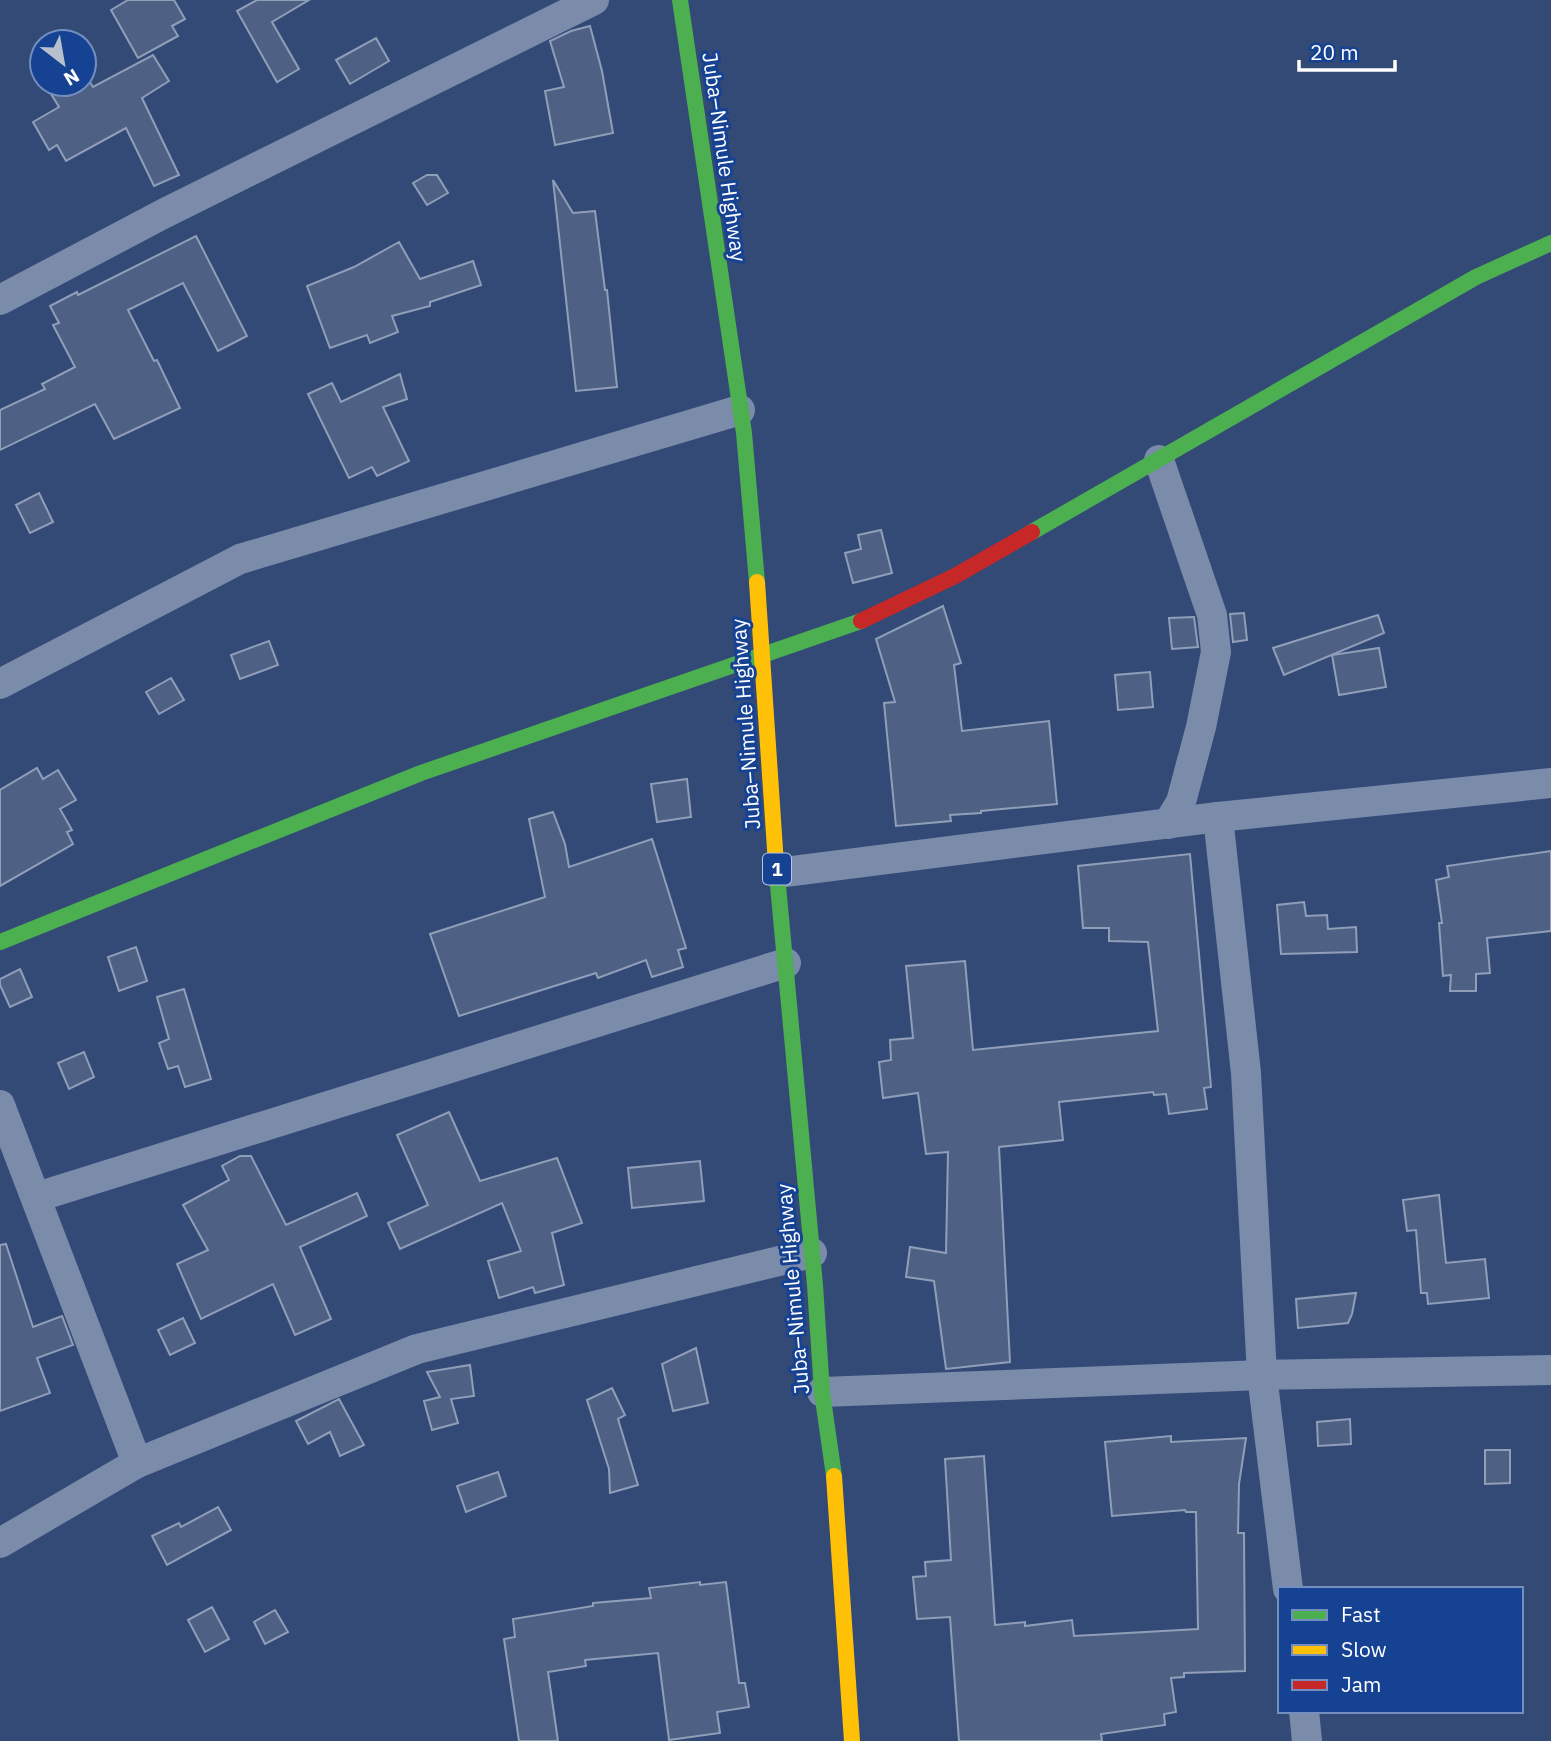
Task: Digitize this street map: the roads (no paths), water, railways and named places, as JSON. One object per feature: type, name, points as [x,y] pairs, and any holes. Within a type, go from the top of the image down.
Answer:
[{"type":"main road","name":"Juba–Nimule Highway","points":[[680,0],[740,410],[764,654],[777,873],[822,1392],[833,1463],[852,1741]]},
{"type":"main road","points":[[0,942],[421,773],[823,636],[918,597],[1476,277],[1551,243]]},
{"type":"street","points":[[0,300],[163,214],[594,0]]},
{"type":"street","points":[[0,684],[240,559],[740,410]]},
{"type":"street","points":[[1159,460],[1212,615],[1216,652],[1201,727],[1181,802],[1168,824]]},
{"type":"street","points":[[777,873],[1218,817],[1551,783]]},
{"type":"street","points":[[1218,817],[1245,1073],[1262,1375],[1288,1587]]},
{"type":"street","points":[[37,1197],[786,963]]},
{"type":"street","points":[[0,1105],[137,1464]]},
{"type":"street","points":[[0,1543],[137,1464],[417,1349],[812,1253]]},
{"type":"street","points":[[822,1392],[1262,1375],[1551,1370]]},
{"type":"street","points":[[1304,1713],[1307,1741]]}]
